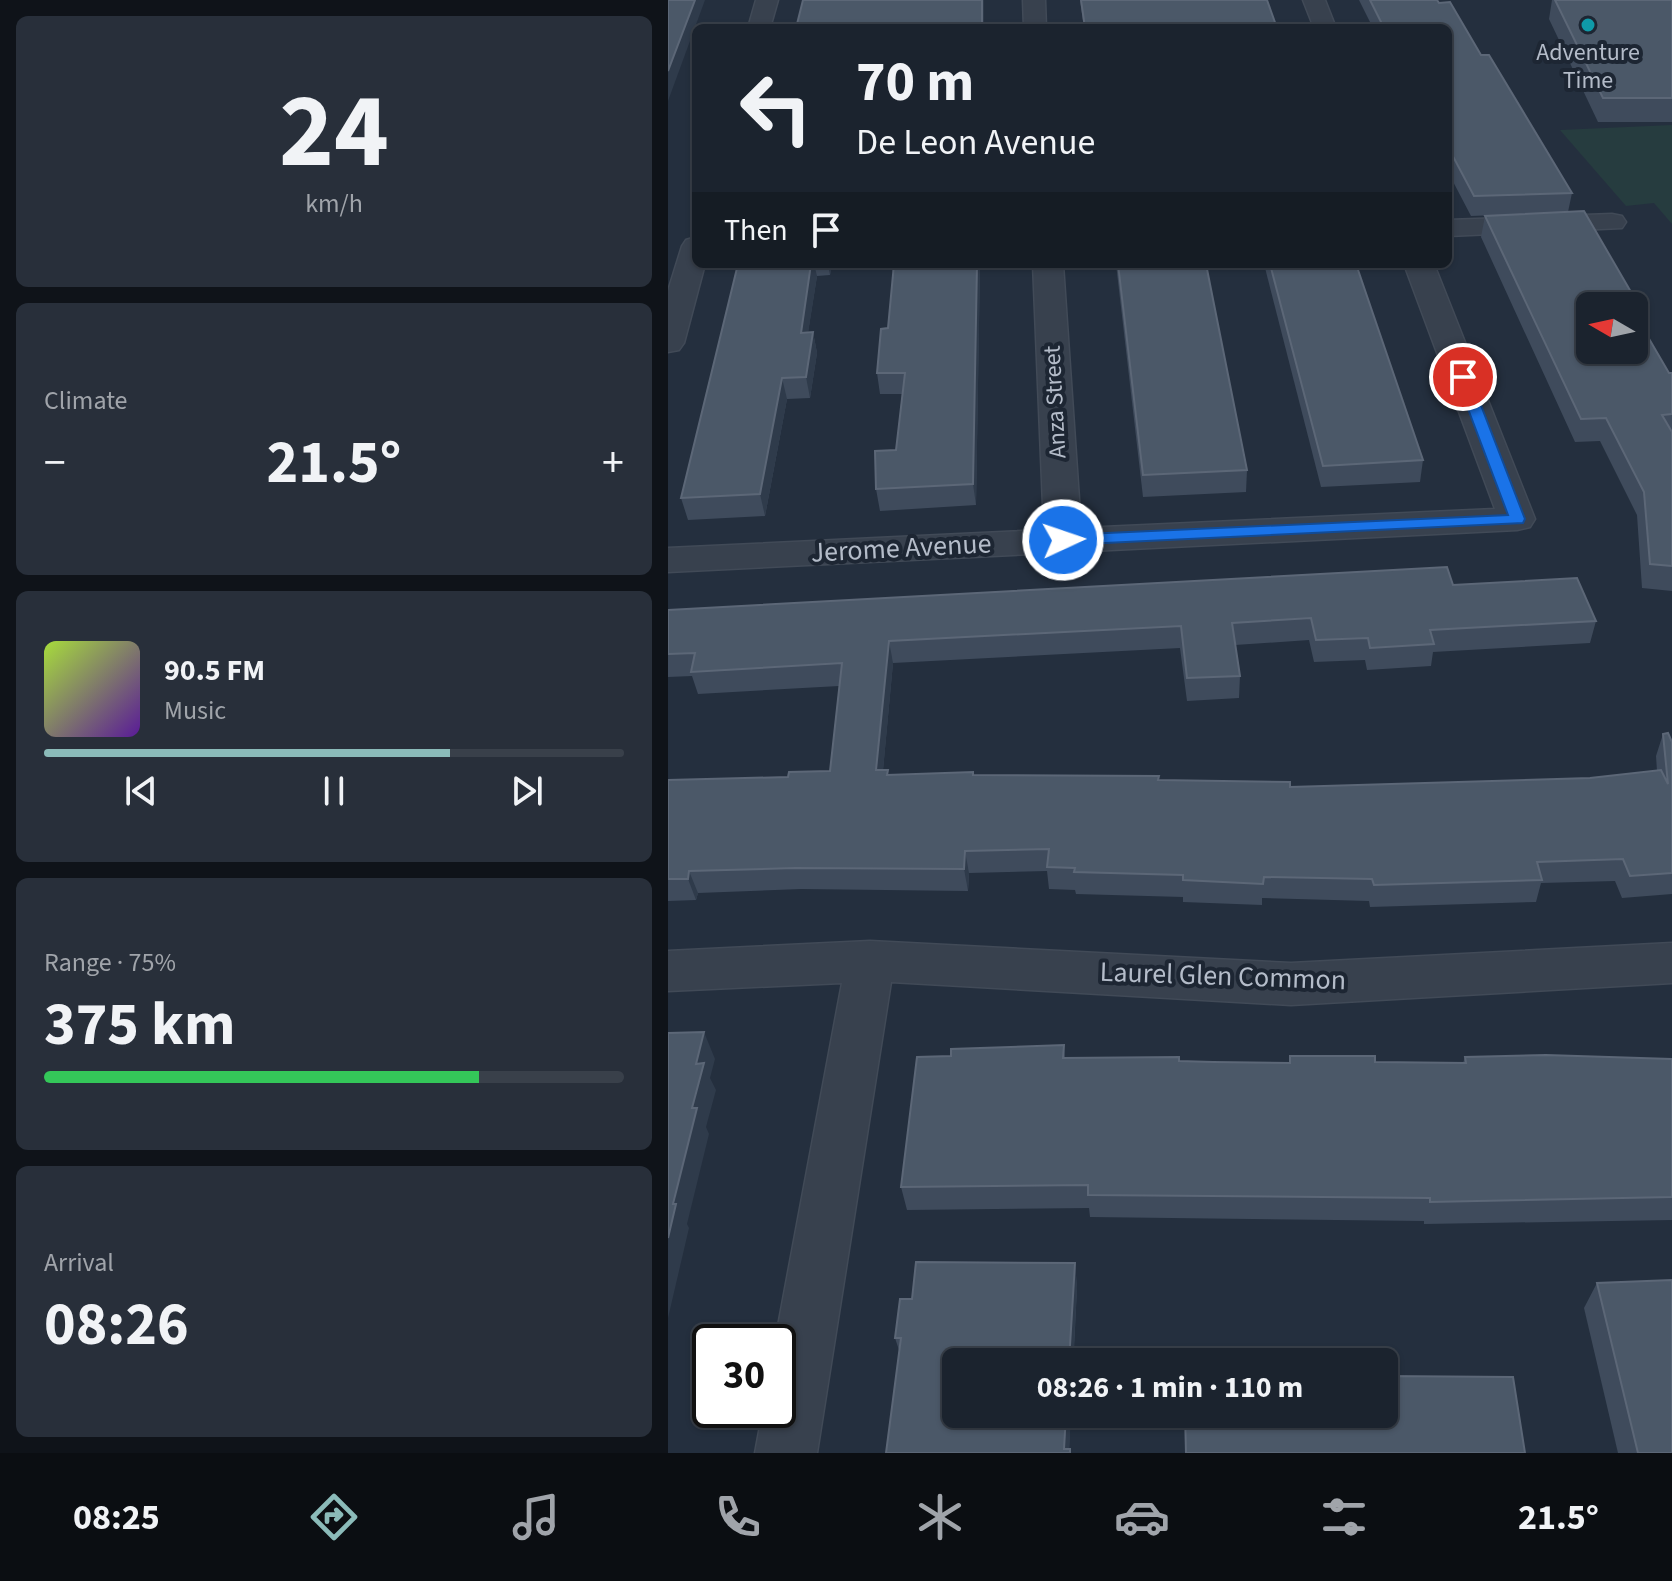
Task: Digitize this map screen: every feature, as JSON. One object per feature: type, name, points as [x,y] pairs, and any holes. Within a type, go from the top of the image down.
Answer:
[{"type":"street","points":[[760,24],[767,0]]},
{"type":"street","points":[[1034,0],[1035,24]]},
{"type":"street","points":[[1314,0],[1323,24]]},
{"type":"street","points":[[1452,228],[1612,222]]},
{"type":"street","points":[[668,343],[692,260]]},
{"type":"street","name":"Anza Street","points":[[1048,268],[1063,540]]},
{"type":"street","name":"Jerome Avenue","points":[[668,560],[1517,519],[1421,268]]},
{"type":"street","points":[[786,1453],[870,961]]},
{"type":"street","name":"Laurel Glen Common","points":[[668,971],[870,961],[1291,984],[1672,963]]},
{"type":"green space","points":[[1672,125],[1672,224],[1654,203],[1626,206],[1560,130]]},
{"type":"building","points":[[668,0],[695,0],[668,71]]},
{"type":"building","points":[[803,0],[982,0],[982,24],[797,24]]},
{"type":"building","points":[[1081,0],[1267,0],[1276,24],[1084,24]]},
{"type":"building","points":[[1370,0],[1450,2],[1481,55],[1489,55],[1572,193],[1474,196],[1452,155],[1452,24],[1382,24]]},
{"type":"building","points":[[1555,0],[1672,0],[1672,98],[1603,98]]},
{"type":"building","points":[[1584,211],[1631,292],[1576,292],[1576,364],[1648,364],[1648,337],[1669,373],[1672,373],[1672,414],[1662,415],[1672,432],[1672,566],[1650,564],[1644,492],[1606,418],[1581,419],[1485,216]]},
{"type":"building","points":[[737,268],[810,268],[801,333],[813,332],[806,377],[782,378],[760,494],[681,498]]},
{"type":"building","points":[[894,268],[977,268],[973,484],[876,489],[875,451],[896,450],[905,373],[877,373],[881,329],[888,328]]},
{"type":"building","points":[[1118,268],[1207,268],[1247,470],[1143,475]]},
{"type":"building","points":[[1271,268],[1357,268],[1423,460],[1323,466]]},
{"type":"building","points":[[1447,567],[1453,585],[1577,578],[1596,621],[1430,630],[1434,644],[1370,648],[1368,638],[1316,640],[1311,618],[1232,623],[1240,676],[1187,678],[1181,626],[889,641],[876,770],[888,770],[887,775],[973,772],[973,775],[1159,776],[1158,780],[1290,782],[1290,787],[1590,778],[1661,770],[1668,784],[1663,734],[1668,733],[1672,742],[1672,873],[1630,876],[1623,859],[1537,862],[1542,880],[1374,885],[1372,879],[1264,877],[1263,884],[1183,880],[1183,875],[1074,872],[1075,868],[1047,867],[1049,849],[965,851],[964,869],[689,871],[688,879],[668,879],[668,780],[788,777],[789,772],[830,771],[842,663],[691,672],[695,653],[668,654],[668,610]]},
{"type":"building","points":[[704,1032],[696,1064],[704,1063],[692,1108],[697,1108],[673,1204],[676,1204],[668,1238],[668,1033]]},
{"type":"building","points":[[1064,1045],[1063,1058],[1179,1057],[1179,1061],[1213,1062],[1290,1063],[1290,1056],[1375,1056],[1375,1062],[1466,1063],[1465,1057],[1546,1055],[1672,1059],[1672,1197],[1430,1202],[1430,1198],[1088,1195],[1088,1185],[901,1187],[917,1057],[951,1056],[951,1049]]},
{"type":"building","points":[[916,1262],[1075,1263],[1070,1348],[942,1348],[942,1428],[1065,1428],[1064,1449],[1070,1449],[1070,1453],[886,1453],[901,1338],[895,1338],[900,1299],[912,1299]]},
{"type":"building","points":[[1672,1280],[1672,1453],[1638,1453],[1597,1283]]},
{"type":"building","points":[[1398,1376],[1513,1377],[1525,1453],[1186,1453],[1185,1428],[1398,1428]]},
{"type":"place","name":"Adventure Time","points":[[1588,25]]},
{"type":"route","points":[[1063,540],[1517,519],[1463,377]]}]
